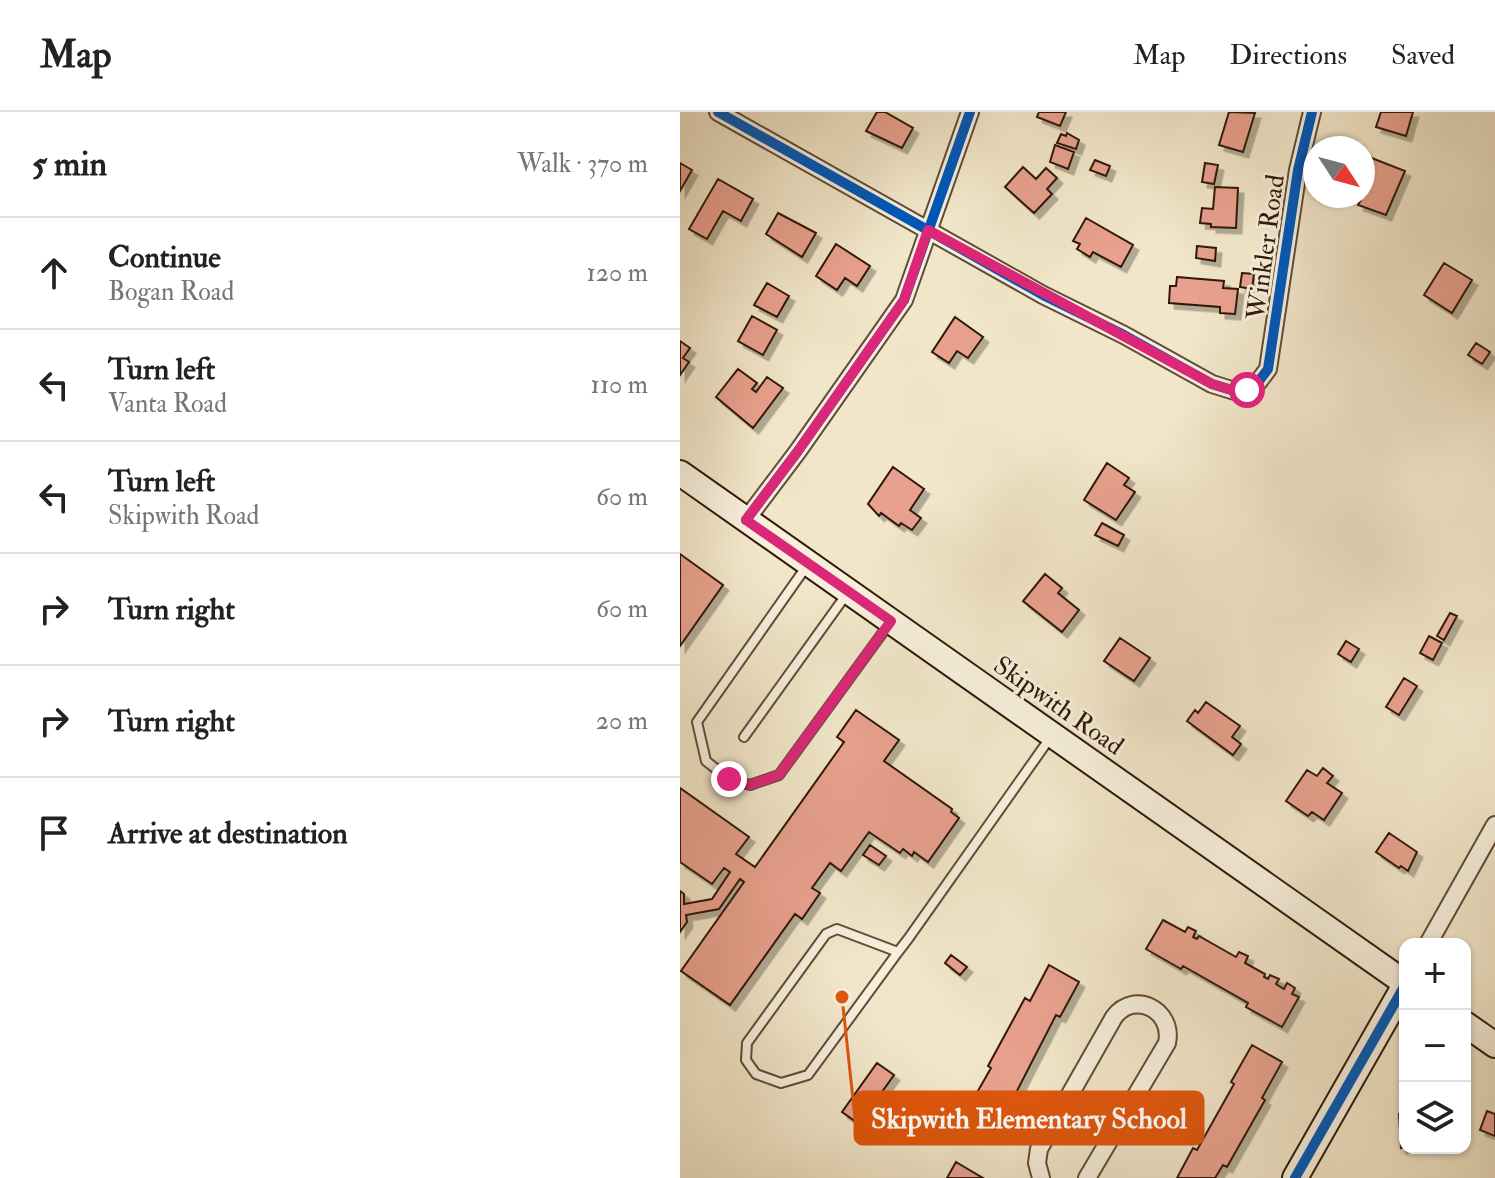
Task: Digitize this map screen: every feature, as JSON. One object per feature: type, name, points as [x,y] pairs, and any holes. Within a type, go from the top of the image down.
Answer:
[{"type":"main road","name":"Skipwith Road","points":[[680,473],[1399,980]]},
{"type":"main road","points":[[1295,1178],[1399,995]]},
{"type":"main road","points":[[1471,1028],[1495,1045]]},
{"type":"street","points":[[718,112],[928,230]]},
{"type":"street","points":[[746,520],[904,300],[970,112]]},
{"type":"street","name":"Winkler Road","points":[[928,230],[1212,384],[1238,392],[1256,385],[1268,369],[1298,170],[1312,112]]},
{"type":"street","points":[[1431,938],[1495,825]]},
{"type":"street","points":[[1041,1178],[1037,1163],[1039,1149],[1114,1017],[1129,1006],[1146,1006],[1166,1021],[1169,1032],[1167,1043],[1087,1178]]},
{"type":"lane","points":[[808,563],[697,722],[706,761],[729,779],[750,785],[779,775],[891,621]]},
{"type":"lane","points":[[744,737],[849,591]]},
{"type":"lane","points":[[898,952],[837,929],[826,934],[747,1043],[746,1060],[756,1074],[781,1083],[808,1075],[898,952],[1053,734]]},
{"type":"building","points":[[877,112],[885,112],[913,128],[902,148],[866,131]]},
{"type":"building","points":[[1039,112],[1066,112],[1060,126],[1037,117]]},
{"type":"building","points":[[1229,112],[1255,113],[1243,152],[1219,145]]},
{"type":"building","points":[[1381,112],[1413,112],[1406,136],[1376,127]]},
{"type":"building","points":[[1067,133],[1079,140],[1076,149],[1057,143],[1061,134],[1066,136]]},
{"type":"building","points":[[1055,145],[1074,152],[1068,169],[1050,162]]},
{"type":"building","points":[[1375,159],[1405,171],[1386,215],[1366,208],[1375,208]]},
{"type":"building","points":[[1095,160],[1110,166],[1106,176],[1090,170]]},
{"type":"building","points":[[680,163],[692,170],[680,191]]},
{"type":"building","points":[[1205,163],[1218,165],[1214,184],[1202,182]]},
{"type":"building","points":[[1023,167],[1036,179],[1046,168],[1057,178],[1047,189],[1052,194],[1034,213],[1005,187]]},
{"type":"building","points":[[718,179],[753,199],[741,221],[723,211],[707,239],[689,229]]},
{"type":"building","points":[[1215,187],[1238,188],[1236,228],[1211,227],[1211,224],[1200,223],[1202,208],[1213,209]]},
{"type":"building","points":[[778,213],[816,233],[802,257],[766,234]]},
{"type":"building","points":[[1086,218],[1133,245],[1121,267],[1093,252],[1090,257],[1077,249],[1080,244],[1073,241]]},
{"type":"building","points":[[836,244],[870,266],[857,286],[845,278],[837,290],[816,276]]},
{"type":"building","points":[[1197,246],[1216,248],[1215,261],[1196,258]]},
{"type":"building","points":[[1444,263],[1472,280],[1452,313],[1424,295]]},
{"type":"building","points":[[1242,273],[1254,274],[1252,289],[1240,287]]},
{"type":"building","points":[[1177,277],[1224,281],[1223,288],[1238,289],[1235,314],[1220,313],[1220,307],[1169,303],[1170,286],[1176,286]]},
{"type":"building","points":[[767,283],[789,296],[777,317],[754,305]]},
{"type":"building","points":[[752,316],[777,330],[763,355],[738,341]]},
{"type":"building","points":[[955,317],[983,337],[968,358],[957,351],[949,363],[932,352]]},
{"type":"building","points":[[680,341],[690,348],[683,358],[689,362],[680,375]]},
{"type":"building","points":[[1476,343],[1490,352],[1482,364],[1468,355]]},
{"type":"building","points":[[738,369],[757,383],[752,389],[756,392],[767,377],[783,388],[753,428],[716,397]]},
{"type":"building","points":[[1107,463],[1129,478],[1124,485],[1135,492],[1116,520],[1084,500]]},
{"type":"building","points":[[893,467],[924,489],[910,510],[921,518],[912,530],[901,523],[899,526],[881,513],[879,516],[868,504]]},
{"type":"building","points":[[1102,523],[1124,535],[1118,546],[1095,535]]},
{"type":"building","points":[[680,554],[723,585],[680,646]]},
{"type":"building","points":[[1045,574],[1062,588],[1058,593],[1079,610],[1062,632],[1023,601]]},
{"type":"building","points":[[1450,613],[1457,616],[1444,640],[1437,636]]},
{"type":"building","points":[[1429,636],[1442,643],[1433,660],[1420,653]]},
{"type":"building","points":[[1120,638],[1150,658],[1134,681],[1104,661]]},
{"type":"building","points":[[1346,641],[1359,649],[1351,662],[1338,654]]},
{"type":"building","points":[[1404,678],[1417,686],[1399,715],[1386,707]]},
{"type":"building","points":[[1206,702],[1240,726],[1232,737],[1241,744],[1233,755],[1187,721]]},
{"type":"building","points":[[856,710],[899,740],[884,761],[952,809],[951,812],[959,818],[928,862],[914,852],[912,856],[903,849],[900,853],[869,832],[841,871],[830,863],[812,888],[820,893],[802,919],[795,914],[730,1005],[681,971],[744,882],[740,879],[719,909],[686,915],[687,922],[680,932],[680,891],[684,894],[684,904],[712,899],[730,872],[724,868],[712,884],[680,862],[680,788],[749,837],[736,854],[755,867],[844,742],[837,737]]},
{"type":"building","points":[[1323,768],[1333,776],[1327,783],[1342,793],[1324,820],[1312,812],[1308,816],[1286,801],[1307,770],[1317,776]]},
{"type":"building","points":[[1389,833],[1417,852],[1408,871],[1376,852]]},
{"type":"building","points":[[870,845],[886,856],[879,865],[863,855]]},
{"type":"building","points":[[1163,920],[1185,932],[1188,927],[1196,931],[1193,937],[1197,939],[1199,936],[1236,957],[1239,952],[1248,956],[1245,963],[1265,974],[1264,977],[1268,979],[1270,975],[1279,979],[1276,984],[1284,989],[1287,983],[1295,988],[1292,994],[1299,997],[1282,1027],[1246,1007],[1248,1003],[1146,949]]},
{"type":"building","points":[[951,955],[967,967],[960,975],[945,963]]},
{"type":"building","points":[[1049,965],[1079,982],[1060,1017],[1056,1015],[1002,1120],[971,1103],[1025,998],[1030,1001]]},
{"type":"building","points":[[1252,1045],[1282,1062],[1262,1098],[1265,1100],[1227,1167],[1223,1165],[1215,1178],[1177,1178],[1193,1148],[1197,1150]]},
{"type":"building","points":[[877,1063],[894,1075],[859,1124],[842,1112]]},
{"type":"building","points":[[1487,1111],[1495,1114],[1495,1136],[1480,1130]]},
{"type":"building","points":[[956,1162],[983,1178],[947,1178]]},
{"type":"cycle path","points":[[718,112],[1043,295],[1212,384],[1238,392],[1256,385],[1268,369],[1298,170],[1312,112]]},
{"type":"cycle path","points":[[746,520],[904,300],[970,112]]},
{"type":"cycle path","points":[[1295,1178],[1399,996]]},
{"type":"place","name":"Skipwith Elementary School","points":[[842,997]]},
{"type":"route","points":[[729,779],[750,785],[779,775],[891,621],[746,520],[904,300],[928,230],[1212,384],[1227,391],[1247,390]]}]
